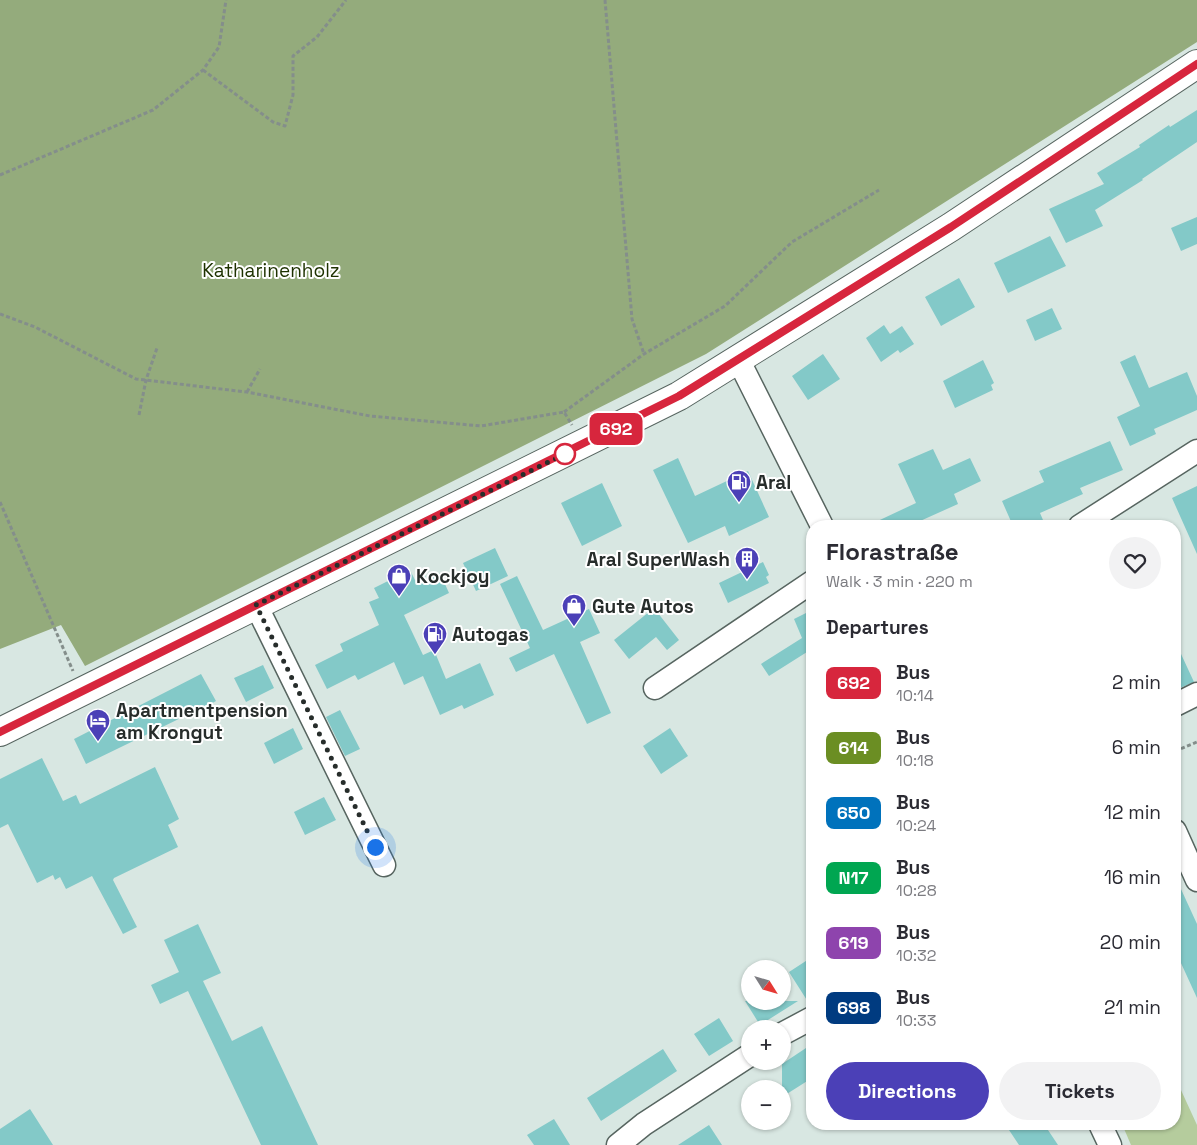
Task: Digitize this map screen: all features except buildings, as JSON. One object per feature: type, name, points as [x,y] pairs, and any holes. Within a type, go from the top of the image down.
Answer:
[{"type":"main road","points":[[0,732],[679,396],[739,361],[951,227],[1197,64]]},
{"type":"street","points":[[739,361],[819,520]]},
{"type":"street","points":[[1089,520],[1197,451]]},
{"type":"street","points":[[655,688],[806,586]]},
{"type":"street","points":[[256,605],[384,865]]},
{"type":"street","points":[[1181,702],[1197,694]]},
{"type":"street","points":[[1181,844],[1195,872]]},
{"type":"street","points":[[791,1029],[806,1021]]},
{"type":"street","points":[[618,1145],[644,1124],[741,1061]]},
{"type":"street","points":[[1103,1130],[1110,1145]]},
{"type":"path","points":[[0,175],[153,110],[203,70],[219,47],[226,0]]},
{"type":"path","points":[[203,70],[273,122],[285,126],[293,96],[292,56],[317,37],[346,0]]},
{"type":"path","points":[[605,0],[632,319],[644,354]]},
{"type":"path","points":[[0,314],[35,327],[136,378],[247,392],[370,416],[481,426],[564,412],[644,354],[725,306],[792,242],[879,190]]},
{"type":"path","points":[[139,415],[146,380],[157,348]]},
{"type":"path","points":[[247,392],[260,369]]},
{"type":"path","points":[[564,412],[583,444]]},
{"type":"path","points":[[0,502],[83,692]]},
{"type":"path","points":[[1181,749],[1197,742]]},
{"type":"green space","name":"Katharinenholz","points":[[0,0],[1197,0],[1197,42],[706,354],[85,666],[61,625],[0,649]]},
{"type":"green space","points":[[1181,1090],[1197,1125],[1197,1145],[1131,1145],[1125,1130],[1181,1130]]},
{"type":"bus line","name":"692","points":[[0,732],[679,396],[739,361],[951,227],[1197,64]]},
{"type":"place","name":"Aral","points":[[739,503]]},
{"type":"place","name":"Aral SuperWash","points":[[747,580]]},
{"type":"place","name":"Kockjoy","points":[[399,597]]},
{"type":"place","name":"Gute Autos","points":[[574,627]]},
{"type":"place","name":"Autogas","points":[[435,655]]},
{"type":"place","name":"Apartmentpension am Krongut","points":[[98,742]]},
{"type":"route","points":[[375,847],[256,605],[565,454]]}]
